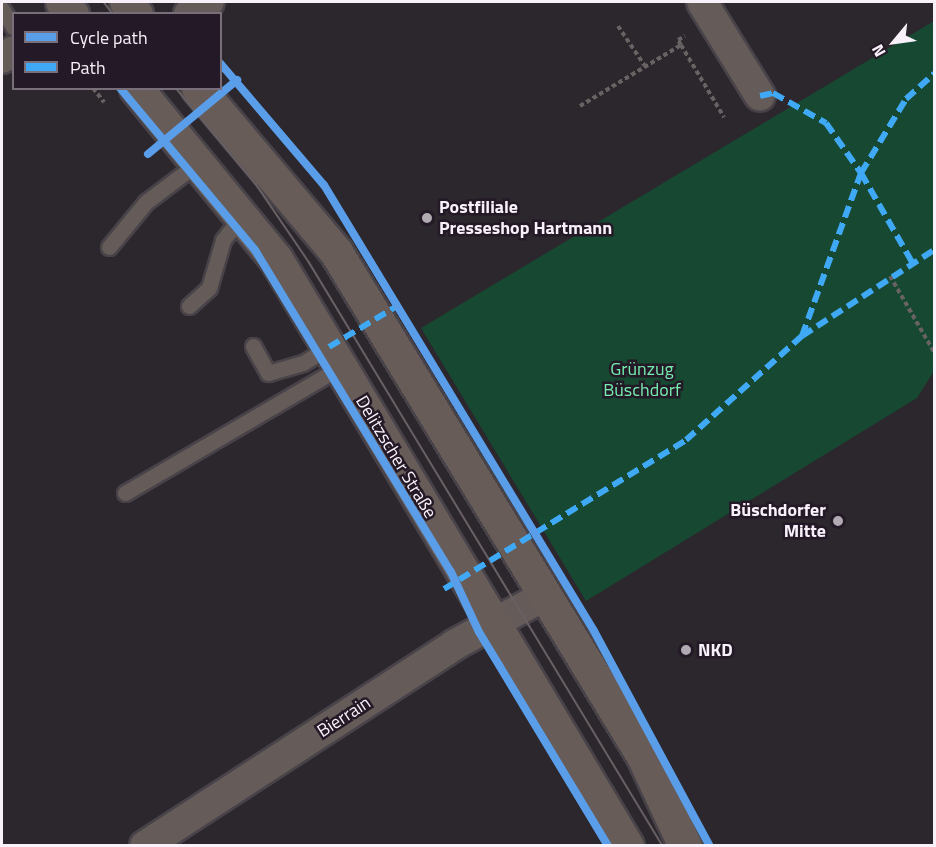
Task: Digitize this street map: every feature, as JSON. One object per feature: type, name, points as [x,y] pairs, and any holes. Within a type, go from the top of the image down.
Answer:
[{"type":"main road","name":"Delitzscher Straße","points":[[138,90],[244,214],[276,259],[627,846]]},
{"type":"main road","points":[[200,90],[336,252],[643,756],[686,846]]},
{"type":"street","points":[[192,12],[209,2]]},
{"type":"street","points":[[702,2],[760,96]]},
{"type":"street","name":"Bierrain","points":[[145,846],[454,645],[546,595]]},
{"type":"lane","points":[[2,9],[12,25]]},
{"type":"lane","points":[[109,247],[146,202],[199,162]]},
{"type":"lane","points":[[189,306],[209,288],[223,240],[244,214]]},
{"type":"lane","points":[[253,346],[268,373],[335,357]]},
{"type":"lane","points":[[124,493],[335,357]]},
{"type":"path","points":[[618,26],[645,66]]},
{"type":"path","points":[[682,38],[678,40],[724,117]]},
{"type":"path","points":[[580,106],[681,45]]},
{"type":"path","points":[[890,276],[934,352]]},
{"type":"green space","name":"Grünzug Büschdorf","points":[[934,21],[934,371],[917,398],[586,601],[421,328]]},
{"type":"tram line","points":[[104,2],[112,12]]},
{"type":"tram line","points":[[178,90],[256,184],[309,262],[663,846]]},
{"type":"marked path","points":[[802,336],[861,173],[906,99],[934,74]]},
{"type":"marked path","points":[[760,96],[773,93],[826,123],[861,173],[912,262]]},
{"type":"marked path","points":[[444,589],[686,440],[802,336],[934,250]]},
{"type":"marked path","points":[[329,347],[397,306]]},
{"type":"cycle path","points":[[222,65],[324,185],[594,631],[710,846]]},
{"type":"cycle path","points":[[148,154],[237,80]]},
{"type":"cycle path","points":[[122,90],[255,250],[451,572],[479,632],[608,846]]},
{"type":"place","name":"Postfiliale Presseshop Hartmann","points":[[427,218]]},
{"type":"place","name":"Büschdorfer Mitte","points":[[838,521]]},
{"type":"place","name":"NKD","points":[[686,650]]}]
